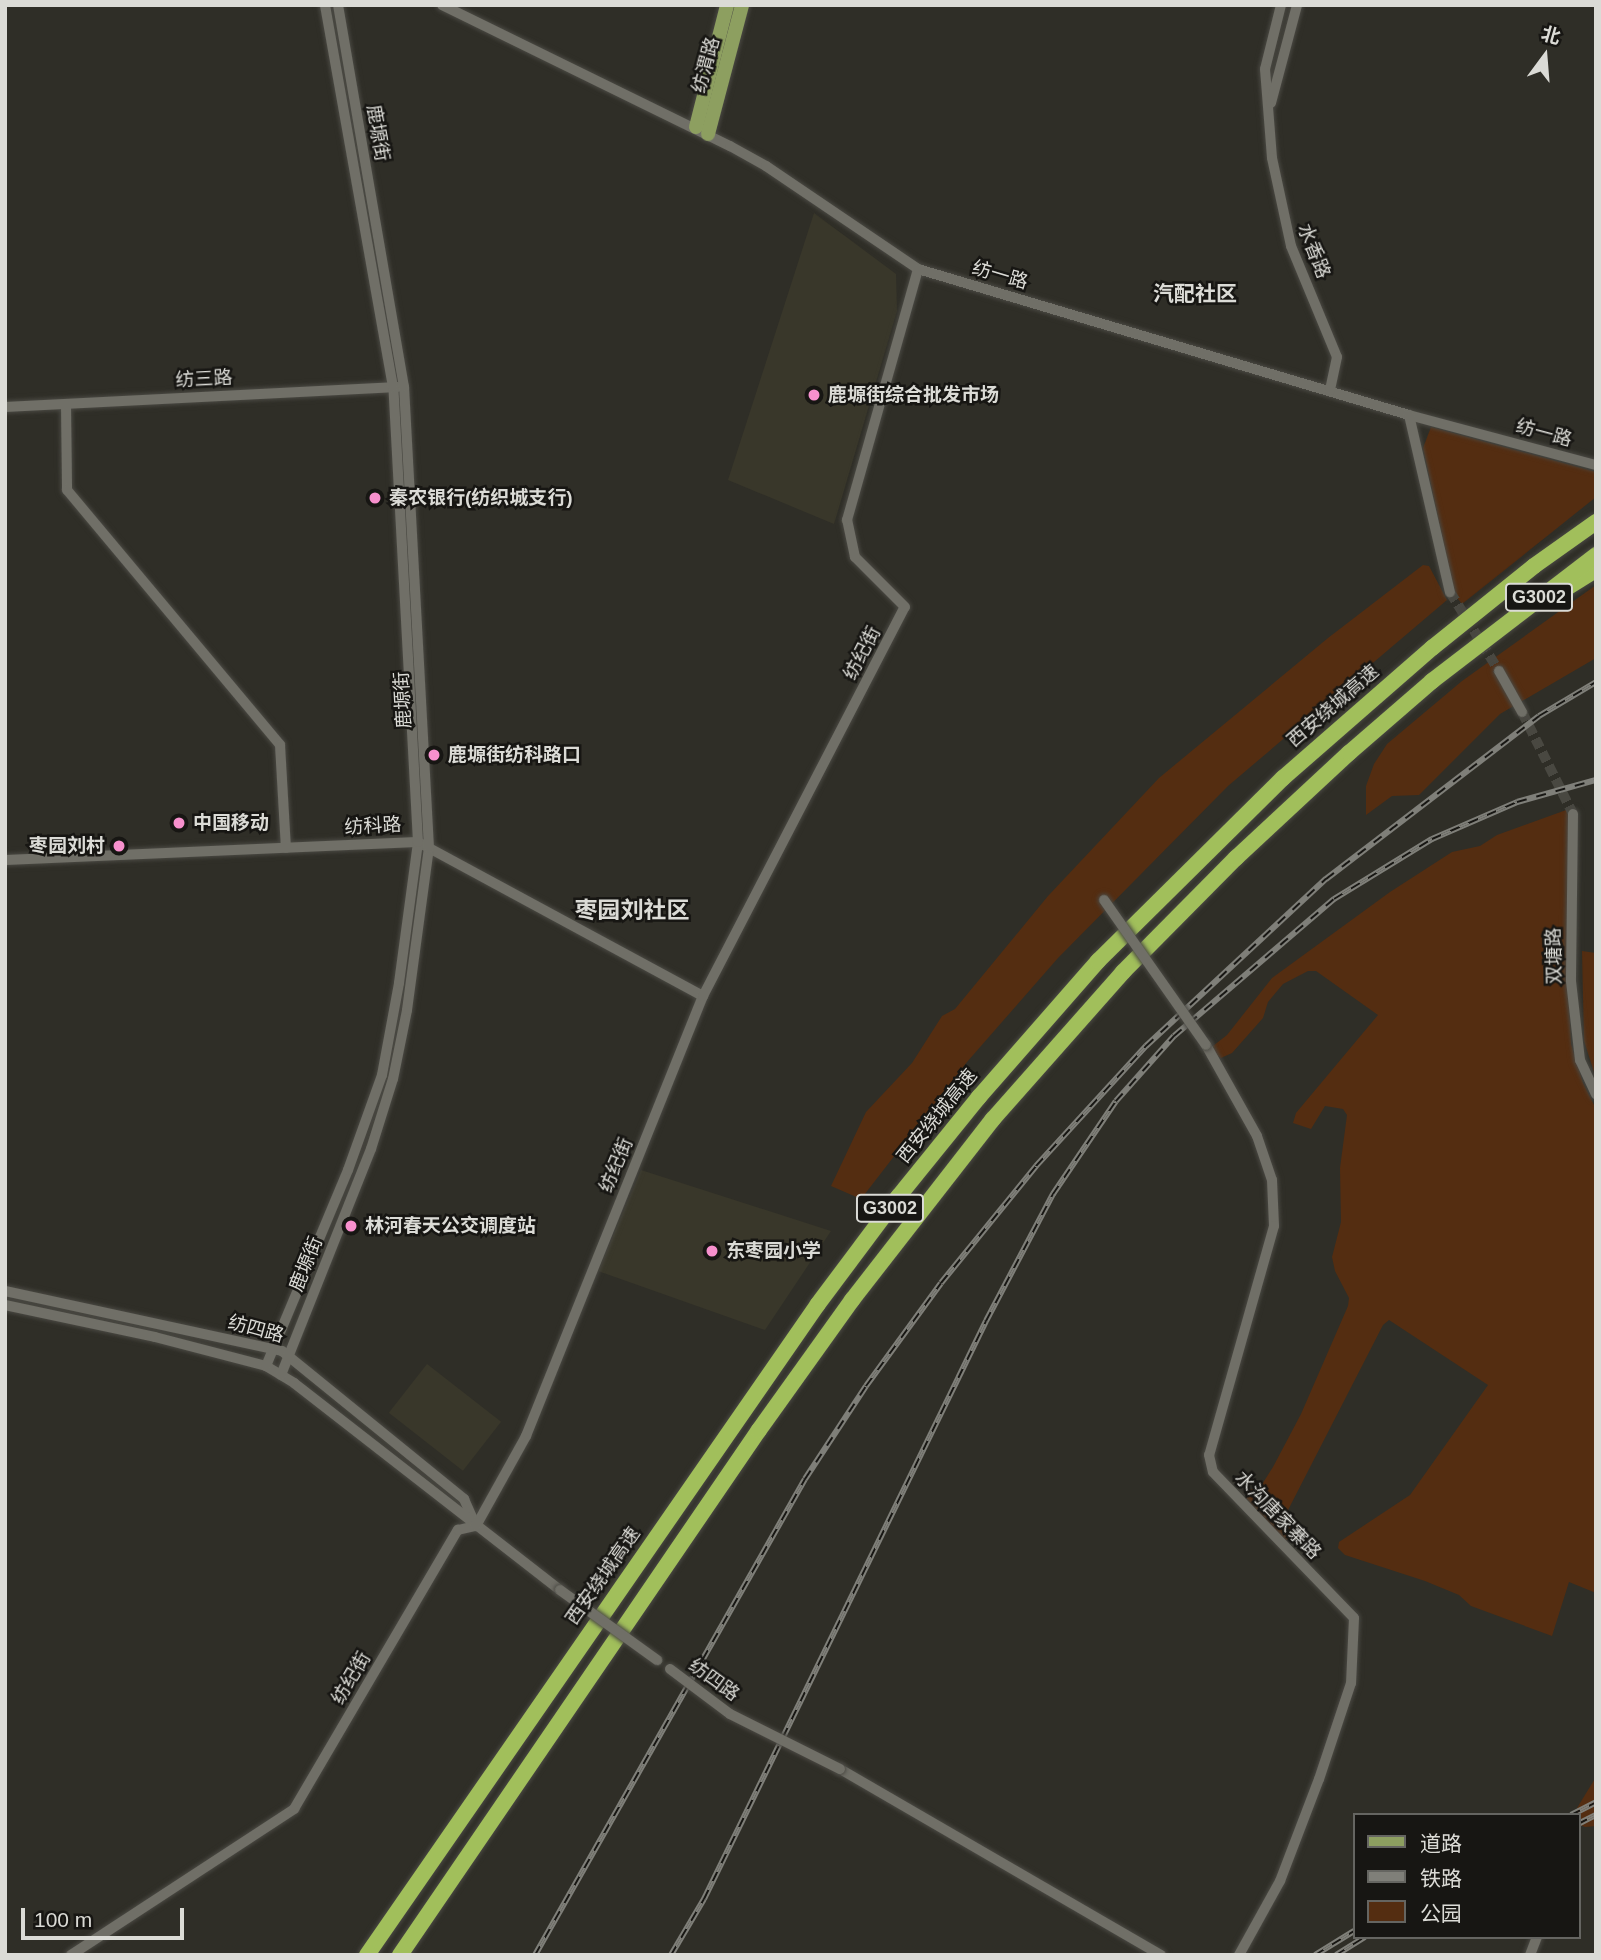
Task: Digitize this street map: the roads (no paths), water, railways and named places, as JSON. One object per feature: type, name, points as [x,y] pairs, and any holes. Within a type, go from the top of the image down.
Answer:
[{"type":"highway","name":"西安绕城高速","points":[[368,1955],[818,1304],[898,1196],[979,1097],[1098,961],[1283,778],[1432,648],[1534,566],[1596,522]]},
{"type":"highway","name":"G3002","points":[[400,1955],[767,1419],[852,1300],[993,1119],[1124,972],[1236,858],[1349,753],[1482,640],[1596,555]]},
{"type":"highway","points":[[1482,640],[1596,570]]},
{"type":"main road","name":"纺渭路","points":[[702,130],[727,5]]},
{"type":"main road","name":"纺渭路","points":[[702,130],[742,5]]},
{"type":"street","name":"鹿塬街","points":[[266,1366],[348,1170],[382,1075],[399,984],[418,842],[399,387],[325,5]]},
{"type":"street","name":"鹿塬街","points":[[281,1375],[371,1149],[393,1079],[429,848],[399,387],[338,5]]},
{"type":"street","name":"纺一路","points":[[442,5],[702,130],[766,166],[918,269],[1409,415],[1596,465]]},
{"type":"street","name":"水香路","points":[[1281,5],[1265,69],[1275,179],[1286,231],[1337,357],[1330,390]]},
{"type":"street","name":"水香路","points":[[1269,119],[1272,96],[1297,5]]},
{"type":"street","name":"纺纪街","points":[[71,1955],[294,1808],[458,1531],[476,1526],[526,1436],[703,996],[905,607],[855,557],[847,520],[918,269]]},
{"type":"street","name":"纺三路","points":[[5,407],[399,387]]},
{"type":"street","points":[[66,404],[67,490],[280,745],[286,848]]},
{"type":"street","points":[[1409,415],[1450,592]]},
{"type":"street","points":[[1499,671],[1522,712]]},
{"type":"street","name":"双塘路","points":[[1573,814],[1571,981],[1580,1060],[1596,1094]]},
{"type":"street","name":"纺科路","points":[[5,860],[418,842],[703,996]]},
{"type":"street","name":"水沟唐家寨路","points":[[1104,900],[1206,1045],[1257,1136],[1272,1181],[1274,1226],[1209,1455],[1213,1472],[1353,1618],[1351,1683],[1319,1779],[1280,1881],[1240,1955]]},
{"type":"street","name":"纺四路","points":[[5,1291],[274,1348],[288,1356],[464,1499],[476,1526]]},
{"type":"street","name":"纺四路","points":[[5,1305],[155,1336],[266,1366],[560,1590],[730,1714],[840,1769],[1161,1955]]},
{"type":"tunnel","points":[[1450,592],[1499,671]]},
{"type":"tunnel","points":[[1522,712],[1573,814]]},
{"type":"railway","points":[[535,1955],[805,1479],[866,1386],[941,1283],[1036,1166],[1146,1046],[1326,879],[1539,716],[1596,682]]},
{"type":"railway","points":[[671,1955],[704,1899],[986,1321],[1053,1194],[1116,1101],[1174,1036],[1334,899],[1432,839],[1517,802],[1596,780]]},
{"type":"railway","points":[[1575,1813],[1596,1802]]},
{"type":"railway","points":[[1580,1823],[1596,1815]]},
{"type":"railway","points":[[1315,1955],[1352,1932]]},
{"type":"railway","points":[[1336,1955],[1362,1939]]},
{"type":"place","name":"鹿塬街综合批发市场","points":[[814,395]]},
{"type":"place","name":"秦农银行(纺织城支行)","points":[[375,498]]},
{"type":"place","name":"鹿塬街纺科路口","points":[[434,755]]},
{"type":"place","name":"中国移动","points":[[179,823]]},
{"type":"place","name":"枣园刘村","points":[[119,846]]},
{"type":"place","name":"林河春天公交调度站","points":[[351,1226]]},
{"type":"place","name":"东枣园小学","points":[[712,1251]]},
{"type":"district","name":"汽配社区","points":[[1195,294]]},
{"type":"district","name":"枣园刘社区","points":[[632,910]]}]
